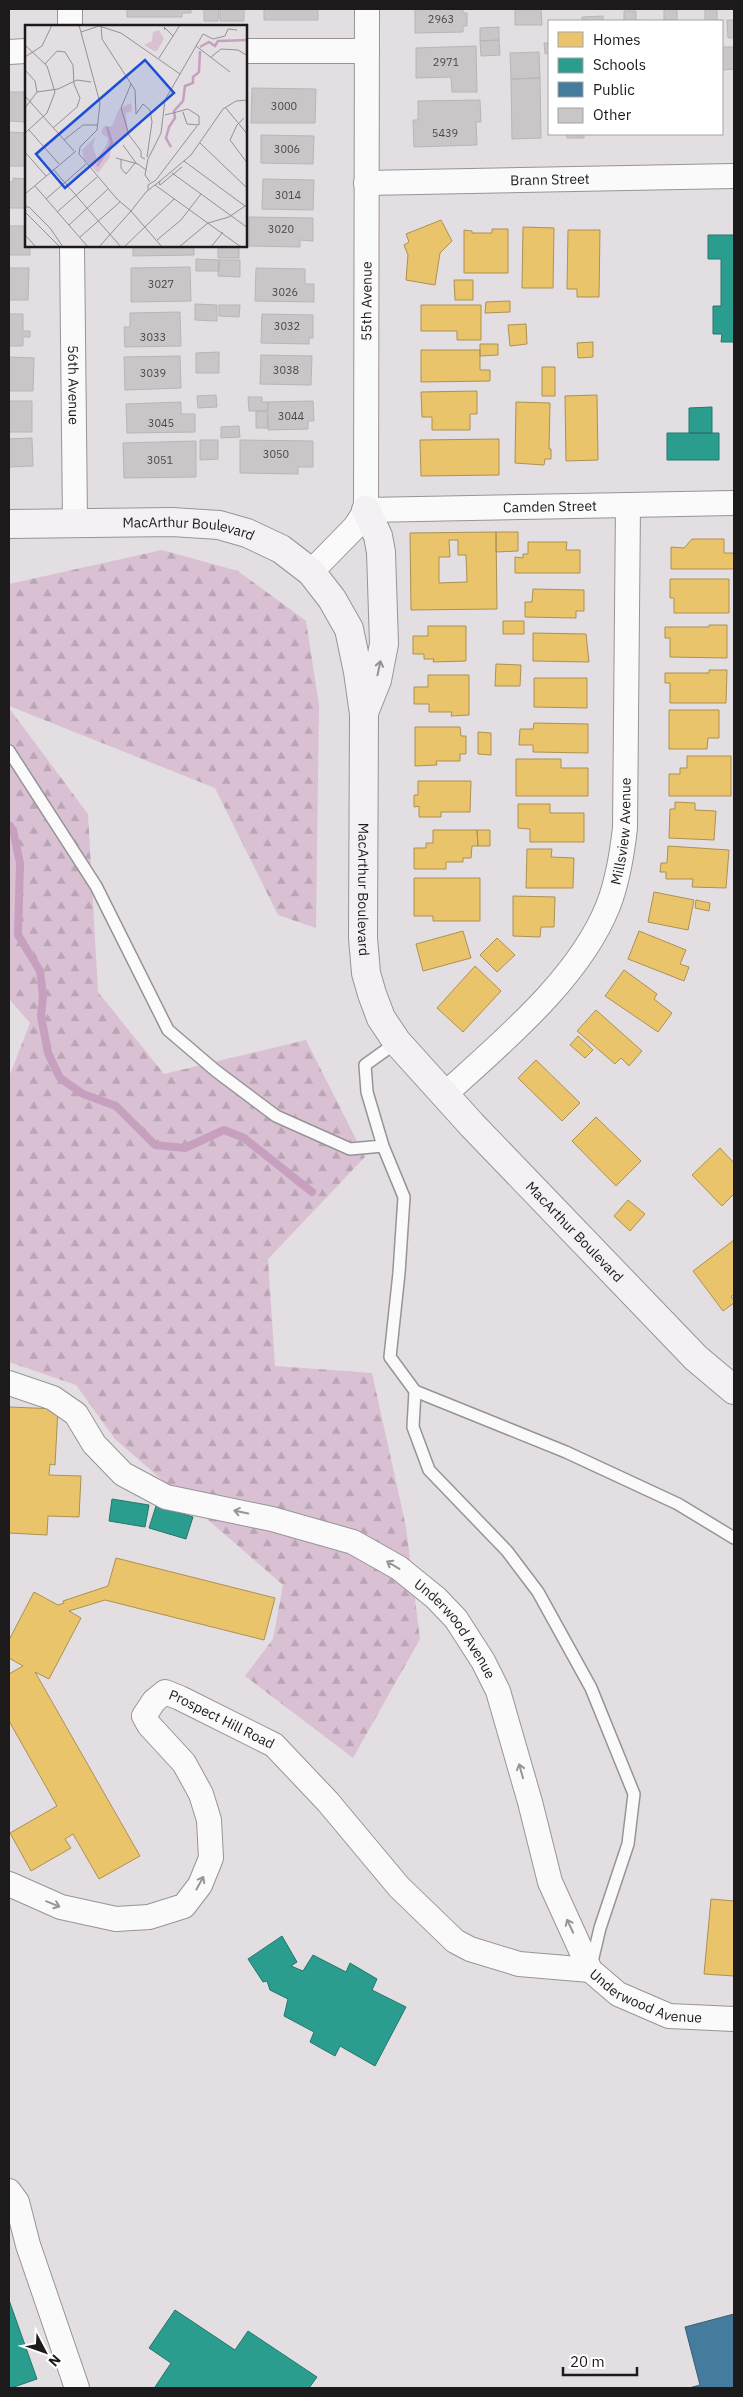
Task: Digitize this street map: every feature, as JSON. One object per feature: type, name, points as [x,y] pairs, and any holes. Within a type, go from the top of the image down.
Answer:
[{"type":"main road","points":[[364,714],[377,680],[384,644],[381,552],[378,536],[366,510]]},
{"type":"main road","name":"MacArthur Boulevard","points":[[9,524],[172,522],[219,525],[247,533],[281,549],[311,572],[332,599],[349,629],[358,672],[364,714],[362,902],[366,974],[382,1018],[397,1042],[444,1095],[696,1358],[734,1390]]},
{"type":"street","points":[[70,9],[70,25]]},
{"type":"street","name":"55th Avenue","points":[[366,510],[367,9]]},
{"type":"street","points":[[9,52],[25,51]]},
{"type":"street","points":[[248,51],[367,51]]},
{"type":"street","name":"Brann Street","points":[[366,183],[734,176]]},
{"type":"street","name":"56th Avenue","points":[[72,248],[76,522]]},
{"type":"street","name":"Camden Street","points":[[366,510],[734,503]]},
{"type":"street","name":"Millsview Avenue","points":[[444,1095],[567,974],[587,947],[611,897],[621,864],[626,828],[628,504]]},
{"type":"street","points":[[311,572],[355,527],[366,510]]},
{"type":"street","name":"Underwood Avenue","points":[[9,1383],[53,1398],[76,1414],[94,1444],[123,1474],[166,1497],[280,1521],[353,1542],[399,1568],[436,1598],[456,1619],[483,1661],[498,1691],[530,1802],[550,1882],[590,1970],[618,1994],[669,2016],[734,2019]]},
{"type":"street","name":"Prospect Hill Road","points":[[9,1884],[61,1907],[116,1919],[149,1917],[184,1906],[200,1885],[210,1858],[209,1820],[201,1794],[184,1763],[149,1725],[144,1716],[154,1701],[164,1692],[180,1698],[274,1745],[328,1802],[399,1887],[456,1941],[470,1949],[519,1964],[590,1970]]},
{"type":"street","points":[[9,2191],[17,2202],[28,2245],[77,2388]]},
{"type":"lane","points":[[9,751],[96,886],[168,1030],[216,1071],[276,1116],[350,1149],[383,1146]]},
{"type":"lane","points":[[397,1042],[365,1065],[367,1092],[383,1146],[404,1197],[399,1273],[390,1357],[415,1391],[566,1452],[678,1504],[734,1538]]},
{"type":"lane","points":[[415,1391],[413,1427],[429,1470],[507,1551],[538,1592],[591,1688],[634,1794],[628,1844],[600,1928],[590,1970]]},
{"type":"green space","points":[[162,550],[238,571],[306,621],[319,705],[316,928],[278,915],[215,788],[9,706],[9,584]]},
{"type":"green space","points":[[9,708],[88,814],[98,992],[164,1074],[306,1040],[365,1157],[268,1259],[275,1366],[372,1373],[406,1527],[420,1639],[353,1758],[245,1676],[273,1639],[283,1585],[115,1439],[76,1385],[9,1362],[9,1077],[30,1023],[9,999]]},
{"type":"building: Homes","points":[[441,220],[452,241],[440,253],[435,285],[406,280],[408,255],[404,245],[409,242],[406,234]]},
{"type":"building: Homes","points":[[523,227],[554,228],[553,288],[522,288]]},
{"type":"building: Homes","points":[[492,229],[508,229],[508,273],[464,273],[464,230],[472,231],[472,233],[492,233]]},
{"type":"building: Homes","points":[[568,230],[600,230],[599,297],[577,297],[577,289],[567,289]]},
{"type":"building: Homes","points":[[454,280],[473,280],[473,300],[455,300]]},
{"type":"building: Homes","points":[[510,301],[510,312],[485,313],[486,302]]},
{"type":"building: Homes","points":[[421,305],[481,305],[481,340],[457,340],[457,331],[421,331]]},
{"type":"building: Homes","points":[[526,324],[527,344],[510,346],[508,325]]},
{"type":"building: Homes","points":[[593,342],[593,357],[578,358],[577,343]]},
{"type":"building: Homes","points":[[480,344],[498,344],[498,355],[480,356]]},
{"type":"building: Homes","points":[[421,350],[480,350],[480,370],[490,370],[490,381],[421,382]]},
{"type":"building: Homes","points":[[542,367],[555,367],[555,396],[542,396]]},
{"type":"building: Homes","points":[[477,391],[477,414],[470,414],[470,430],[432,430],[432,417],[422,417],[421,392]]},
{"type":"building: Homes","points":[[597,395],[598,460],[566,461],[565,396]]},
{"type":"building: Homes","points":[[516,402],[550,403],[549,449],[551,449],[551,459],[545,459],[544,465],[515,463]]},
{"type":"building: Homes","points":[[499,439],[499,475],[421,476],[420,440]]},
{"type":"building: Homes","points":[[496,532],[497,609],[411,610],[410,533]],"holes":[[[449,540],[458,540],[458,555],[466,555],[467,582],[439,583],[439,557],[450,557]]]},
{"type":"building: Homes","points":[[496,532],[518,532],[518,551],[496,552]]},
{"type":"building: Homes","points":[[692,539],[724,539],[724,553],[734,553],[734,569],[671,569],[671,547],[684,548]]},
{"type":"building: Homes","points":[[528,542],[567,542],[566,550],[580,550],[580,573],[515,573],[515,557],[523,558],[523,554],[528,554]]},
{"type":"building: Homes","points":[[670,579],[729,579],[729,613],[674,613],[674,598],[670,598]]},
{"type":"building: Homes","points":[[533,589],[584,590],[584,611],[576,611],[576,618],[525,617],[525,602],[532,602]]},
{"type":"building: Homes","points":[[503,621],[524,621],[524,634],[503,634]]},
{"type":"building: Homes","points":[[709,625],[727,625],[727,658],[670,657],[670,638],[665,638],[665,627],[709,627]]},
{"type":"building: Homes","points":[[428,626],[466,626],[466,661],[433,662],[434,659],[424,659],[424,654],[413,654],[413,636],[428,636]]},
{"type":"building: Homes","points":[[533,633],[586,634],[589,662],[533,661]]},
{"type":"building: Homes","points":[[496,664],[521,665],[520,686],[495,686]]},
{"type":"building: Homes","points":[[709,670],[727,670],[726,703],[670,703],[670,683],[665,683],[665,673],[709,673]]},
{"type":"building: Homes","points":[[428,675],[469,675],[469,715],[451,716],[452,712],[429,712],[429,704],[414,704],[414,687],[428,687]]},
{"type":"building: Homes","points":[[534,678],[587,678],[587,708],[534,707]]},
{"type":"building: Homes","points":[[669,710],[719,710],[719,738],[708,738],[707,749],[669,749]]},
{"type":"building: Homes","points":[[534,723],[588,724],[588,753],[533,752],[533,745],[519,745],[520,729],[533,729]]},
{"type":"building: Homes","points":[[415,727],[460,727],[461,736],[466,736],[466,754],[460,754],[460,761],[436,761],[437,765],[415,766]]},
{"type":"building: Homes","points":[[478,732],[491,733],[491,755],[478,754]]},
{"type":"building: Homes","points":[[687,756],[731,756],[731,796],[669,796],[669,774],[680,774],[680,768],[687,768]]},
{"type":"building: Homes","points":[[516,759],[561,759],[561,768],[588,768],[588,796],[516,796]]},
{"type":"building: Homes","points":[[418,781],[471,781],[470,812],[441,812],[441,817],[419,817],[419,806],[414,807],[414,795],[418,795]]},
{"type":"building: Homes","points":[[675,802],[695,803],[695,810],[716,811],[714,840],[669,838],[670,809],[675,809]]},
{"type":"building: Homes","points":[[518,804],[550,804],[550,813],[584,813],[584,842],[530,842],[530,829],[518,828]]},
{"type":"building: Homes","points":[[433,830],[477,830],[478,846],[472,846],[471,858],[463,858],[463,862],[446,862],[446,869],[414,869],[414,848],[426,848],[426,843],[433,843]]},
{"type":"building: Homes","points":[[477,830],[490,830],[490,846],[478,846]]},
{"type":"building: Homes","points":[[668,846],[729,850],[726,888],[692,887],[693,879],[666,879],[666,872],[660,872],[661,863],[667,863]]},
{"type":"building: Homes","points":[[527,849],[552,849],[551,857],[574,858],[573,888],[526,888]]},
{"type":"building: Homes","points":[[414,878],[480,878],[480,921],[433,921],[433,916],[414,916]]},
{"type":"building: Homes","points":[[654,892],[694,900],[688,930],[648,922]]},
{"type":"building: Homes","points":[[513,896],[555,897],[554,927],[541,927],[540,937],[513,936]]},
{"type":"building: Homes","points":[[696,900],[710,903],[709,911],[695,908]]},
{"type":"building: Homes","points":[[463,931],[471,958],[423,971],[416,944]]},
{"type":"building: Homes","points":[[639,931],[686,950],[680,964],[689,967],[684,981],[628,959]]},
{"type":"building: Homes","points":[[497,938],[515,955],[497,972],[480,955]]},
{"type":"building: Homes","points":[[475,966],[501,991],[463,1032],[437,1008]]},
{"type":"building: Homes","points":[[624,970],[657,994],[654,999],[672,1013],[658,1032],[605,996]]},
{"type":"building: Homes","points":[[596,1010],[642,1051],[629,1066],[621,1058],[615,1064],[577,1031]]},
{"type":"building: Homes","points":[[578,1036],[593,1050],[585,1058],[570,1045]]},
{"type":"building: Homes","points":[[536,1060],[580,1103],[562,1121],[518,1078]]},
{"type":"building: Homes","points":[[596,1117],[641,1161],[616,1186],[572,1141]]},
{"type":"building: Homes","points":[[720,1148],[734,1163],[734,1194],[722,1206],[692,1175]]},
{"type":"building: Homes","points":[[628,1200],[645,1214],[630,1231],[614,1216]]},
{"type":"building: Homes","points":[[734,1240],[734,1294],[731,1297],[734,1299],[734,1303],[723,1311],[693,1271]]},
{"type":"building: Homes","points":[[9,1407],[58,1409],[55,1465],[50,1464],[49,1475],[81,1476],[79,1517],[48,1516],[47,1535],[9,1533]]},
{"type":"building: Homes","points":[[116,1558],[275,1598],[264,1640],[105,1600],[69,1611],[81,1618],[49,1679],[35,1672],[140,1856],[99,1879],[73,1834],[65,1839],[71,1848],[31,1871],[10,1833],[57,1806],[9,1721],[9,1674],[23,1666],[9,1658],[9,1640],[34,1592],[58,1605],[64,1603],[63,1601],[108,1586]]},
{"type":"building: Homes","points":[[711,1899],[734,1901],[734,1976],[704,1974]]},
{"type":"building: Schools","points":[[708,235],[734,235],[734,342],[721,342],[722,334],[713,334],[713,306],[721,306],[721,259],[708,259]]},
{"type":"building: Schools","points":[[712,407],[712,433],[689,433],[689,408]]},
{"type":"building: Schools","points":[[667,433],[719,433],[719,460],[667,460]]},
{"type":"building: Schools","points":[[112,1499],[149,1505],[145,1527],[109,1521]]},
{"type":"building: Schools","points":[[156,1506],[193,1517],[186,1539],[149,1528]]},
{"type":"building: Schools","points":[[282,1936],[297,1962],[291,1966],[303,1971],[313,1955],[346,1972],[350,1963],[377,1979],[372,1990],[406,2007],[375,2066],[340,2046],[335,2056],[310,2042],[314,2032],[284,2016],[288,1999],[270,1990],[267,1981],[263,1982],[248,1959]]},
{"type":"building: Schools","points":[[9,2300],[37,2379],[11,2388],[9,2388]]},
{"type":"building: Schools","points":[[175,2310],[235,2350],[248,2331],[317,2377],[309,2388],[157,2388],[155,2387],[171,2363],[149,2348]]},
{"type":"building: Public","points":[[734,2314],[734,2388],[689,2388],[700,2385],[685,2327]]},
{"type":"building: Other","points":[[127,9],[191,9],[191,13],[182,13],[182,17],[127,17]]},
{"type":"building: Other","points":[[204,9],[219,9],[218,21],[204,21]]},
{"type":"building: Other","points":[[220,9],[244,9],[244,21],[220,21]]},
{"type":"building: Other","points":[[264,9],[318,9],[318,20],[264,20]]},
{"type":"building: Other","points":[[415,9],[463,9],[463,13],[467,13],[467,26],[463,26],[463,32],[415,33]]},
{"type":"building: Other","points":[[515,9],[541,9],[542,25],[515,25]]},
{"type":"building: Other","points":[[664,9],[677,9],[677,20],[664,20]]},
{"type":"building: Other","points":[[705,9],[717,9],[717,20],[705,20]]},
{"type":"building: Other","points":[[624,11],[636,11],[636,20],[624,20]]},
{"type":"building: Other","points":[[603,16],[603,20],[582,20],[582,17]]},
{"type":"building: Other","points":[[727,20],[734,20],[734,38],[728,38]]},
{"type":"building: Other","points":[[499,27],[499,40],[480,41],[480,28]]},
{"type":"building: Other","points":[[499,40],[500,55],[481,56],[480,41]]},
{"type":"building: Other","points":[[544,43],[548,43],[548,53],[545,54]]},
{"type":"building: Other","points":[[476,46],[477,92],[452,92],[451,77],[416,78],[416,48]]},
{"type":"building: Other","points":[[723,47],[734,47],[734,69],[723,70]]},
{"type":"building: Other","points":[[539,52],[540,78],[511,79],[510,53]]},
{"type":"building: Other","points":[[540,78],[541,138],[512,139],[511,79]]},
{"type":"building: Other","points":[[252,88],[316,89],[315,123],[251,123]]},
{"type":"building: Other","points":[[9,92],[25,92],[25,122],[9,121]]},
{"type":"building: Other","points":[[480,100],[481,122],[476,122],[477,145],[414,147],[413,120],[418,120],[418,101]]},
{"type":"building: Other","points":[[9,132],[25,133],[25,166],[9,166]]},
{"type":"building: Other","points":[[261,135],[314,136],[313,164],[261,163]]},
{"type":"building: Other","points":[[567,135],[584,135],[584,138],[567,138]]},
{"type":"building: Other","points":[[13,178],[25,179],[25,208],[9,208],[9,182],[13,182]]},
{"type":"building: Other","points":[[263,179],[314,180],[313,210],[262,209]]},
{"type":"building: Other","points":[[249,217],[313,218],[313,241],[300,240],[300,247],[249,246]]},
{"type":"building: Other","points":[[9,226],[25,226],[25,248],[30,248],[30,255],[9,255]]},
{"type":"building: Other","points":[[133,248],[194,248],[194,255],[133,256]]},
{"type":"building: Other","points":[[218,248],[239,248],[239,258],[218,258]]},
{"type":"building: Other","points":[[196,259],[219,260],[219,271],[196,271]]},
{"type":"building: Other","points":[[219,260],[240,260],[240,277],[218,276]]},
{"type":"building: Other","points":[[190,267],[191,301],[131,302],[131,268]]},
{"type":"building: Other","points":[[9,268],[29,268],[28,300],[9,300]]},
{"type":"building: Other","points":[[256,268],[305,269],[305,284],[314,284],[314,302],[255,301]]},
{"type":"building: Other","points":[[195,304],[217,305],[217,321],[195,320]]},
{"type":"building: Other","points":[[219,305],[240,305],[239,317],[219,316]]},
{"type":"building: Other","points":[[180,312],[181,346],[125,347],[124,327],[130,327],[130,313]]},
{"type":"building: Other","points":[[9,314],[23,314],[23,331],[30,331],[30,337],[23,337],[23,346],[9,346]]},
{"type":"building: Other","points":[[262,314],[313,315],[313,338],[309,338],[309,344],[261,343]]},
{"type":"building: Other","points":[[219,352],[219,373],[196,373],[196,353]]},
{"type":"building: Other","points":[[261,355],[312,356],[311,385],[260,384]]},
{"type":"building: Other","points":[[180,356],[181,388],[125,390],[124,357]]},
{"type":"building: Other","points":[[9,357],[34,358],[33,391],[9,391]]},
{"type":"building: Other","points":[[216,395],[217,407],[198,408],[197,396]]},
{"type":"building: Other","points":[[248,397],[262,397],[262,402],[268,402],[267,411],[249,411]]},
{"type":"building: Other","points":[[9,401],[32,401],[32,432],[9,432]]},
{"type":"building: Other","points":[[313,401],[314,421],[308,421],[308,429],[268,430],[268,402]]},
{"type":"building: Other","points":[[181,402],[181,414],[195,414],[195,432],[127,433],[126,404]]},
{"type":"building: Other","points":[[256,411],[267,411],[268,428],[256,428]]},
{"type":"building: Other","points":[[239,426],[240,437],[221,438],[221,427]]},
{"type":"building: Other","points":[[32,438],[33,466],[9,467],[9,439]]},
{"type":"building: Other","points":[[200,440],[218,440],[218,459],[200,460]]},
{"type":"building: Other","points":[[240,440],[313,441],[313,467],[298,467],[298,474],[240,473]]},
{"type":"building: Other","points":[[196,441],[196,477],[124,478],[123,443]]},
{"type":"waterway","points":[[9,825],[13,830],[20,863],[18,935],[40,971],[43,996],[41,1016],[48,1053],[60,1078],[83,1094],[116,1106],[155,1145],[185,1148],[224,1130],[244,1138],[312,1192]]}]
